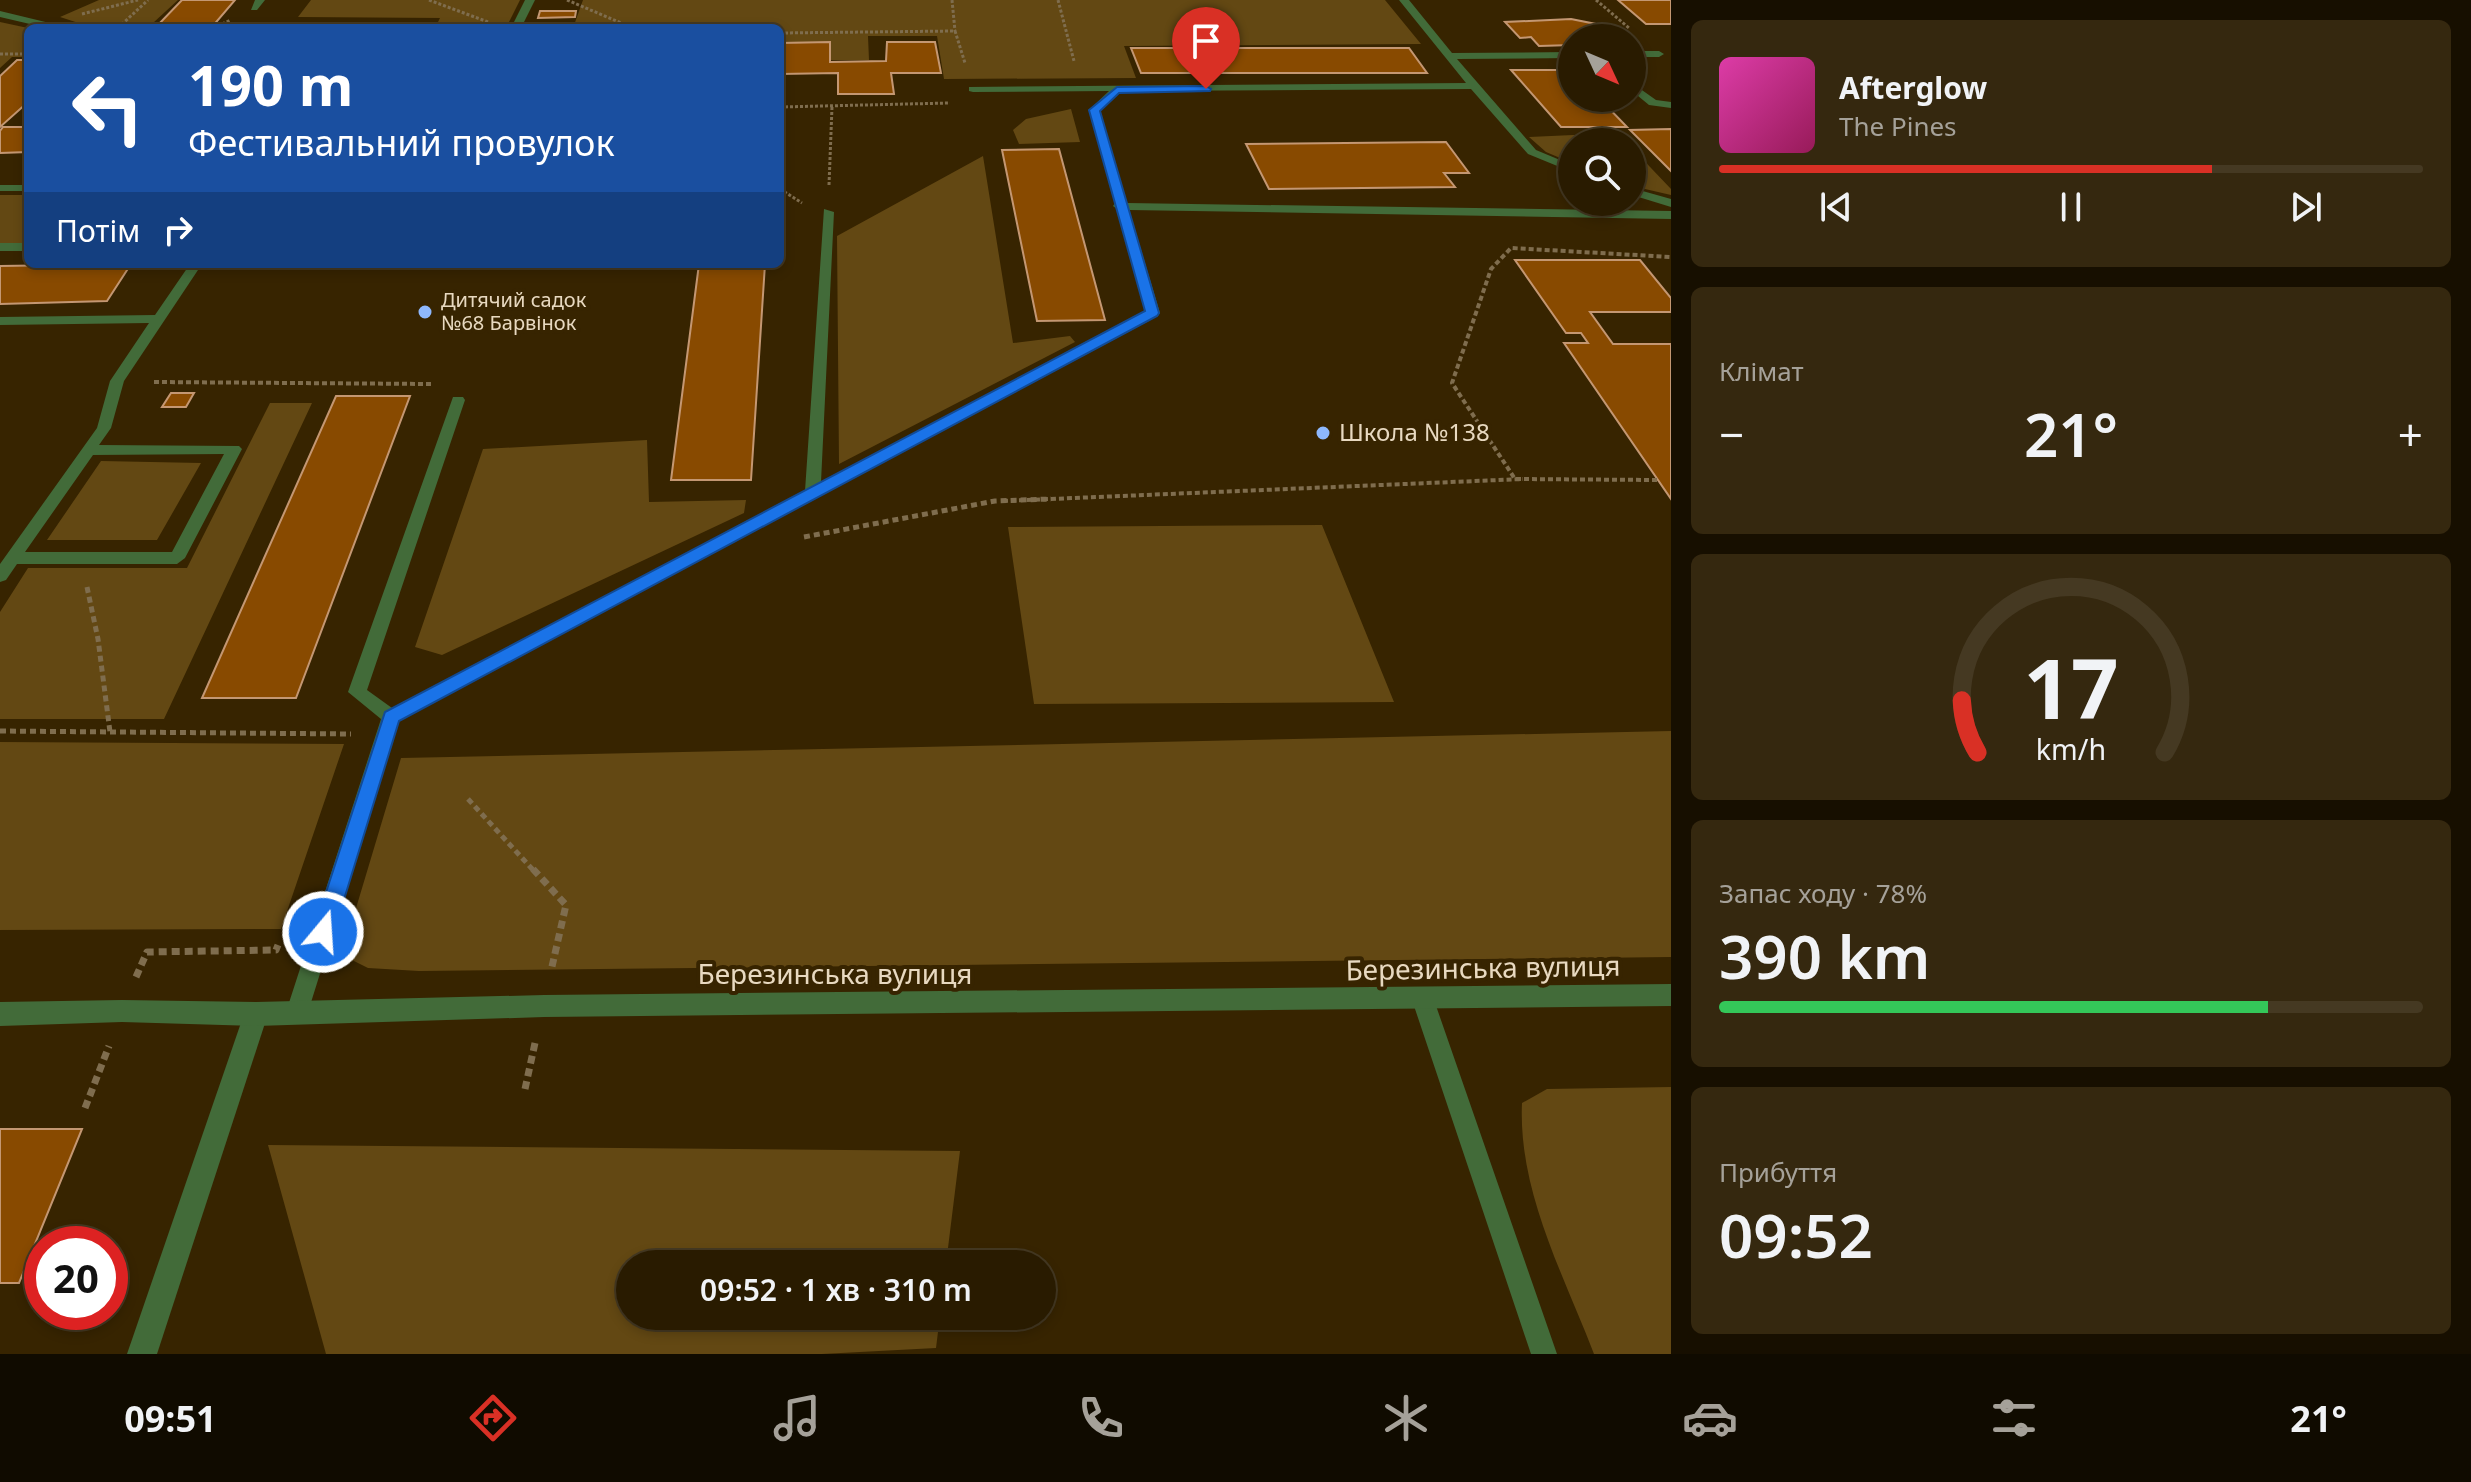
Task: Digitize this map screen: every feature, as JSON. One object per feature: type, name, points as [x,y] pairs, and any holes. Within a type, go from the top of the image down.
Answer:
[{"type":"street","name":"Березинська вулиця","points":[[0,1014],[122,1011],[256,1014],[544,1006],[1423,1000],[1671,995]]},
{"type":"street","points":[[142,1354],[256,1014]]},
{"type":"lane","points":[[518,24],[530,0]]},
{"type":"lane","points":[[1404,0],[1532,152],[1558,163]]},
{"type":"lane","points":[[0,14],[42,24]]},
{"type":"lane","points":[[1646,54],[1659,54]]},
{"type":"lane","points":[[1449,56],[1558,55]]},
{"type":"lane","points":[[973,89],[1474,86]]},
{"type":"lane","points":[[297,1012],[391,717],[1153,313],[1119,206],[1094,110],[1117,90]]},
{"type":"lane","points":[[1646,97],[1653,103],[1671,105]]},
{"type":"lane","points":[[0,188],[24,188]]},
{"type":"lane","points":[[1646,195],[1671,203]]},
{"type":"lane","points":[[1119,206],[1671,215]]},
{"type":"lane","points":[[813,493],[828,212]]},
{"type":"lane","points":[[0,247],[24,247]]},
{"type":"lane","points":[[0,576],[104,428],[117,381],[193,268]]},
{"type":"lane","points":[[0,321],[157,319]]},
{"type":"lane","points":[[391,717],[357,692],[458,400]]},
{"type":"lane","points":[[13,558],[177,558],[234,449],[88,450]]},
{"type":"lane","points":[[1423,1000],[1544,1354]]},
{"type":"path","points":[[73,17],[138,0]]},
{"type":"path","points":[[122,24],[148,0]]},
{"type":"path","points":[[429,0],[489,22]]},
{"type":"path","points":[[567,0],[624,24]]},
{"type":"path","points":[[784,107],[948,104],[973,89],[955,31],[952,0]]},
{"type":"path","points":[[1058,0],[1082,90]]},
{"type":"path","points":[[223,24],[235,19]]},
{"type":"path","points":[[784,33],[955,31]]},
{"type":"path","points":[[0,54],[24,54]]},
{"type":"path","points":[[828,212],[832,107]]},
{"type":"path","points":[[1657,480],[1515,479],[1452,383],[1491,269],[1511,248],[1671,257]]},
{"type":"path","points":[[117,381],[467,385],[458,400]]},
{"type":"path","points":[[752,526],[769,544],[995,501],[1523,479]]},
{"type":"path","points":[[80,558],[98,639],[110,732]]},
{"type":"path","points":[[0,731],[386,735]]},
{"type":"path","points":[[468,799],[566,905],[525,1089]]},
{"type":"path","points":[[147,952],[276,950],[281,936]]},
{"type":"shaded area","points":[[99,0],[178,0],[153,23],[82,24],[60,17]]},
{"type":"shaded area","points":[[311,0],[520,0],[508,24],[437,24],[440,18],[298,17]]},
{"type":"shaded area","points":[[583,0],[1385,0],[1421,44],[1124,46],[1136,78],[944,79],[937,36],[868,36],[869,60],[828,60],[828,42],[784,42],[784,24],[574,24]]},
{"type":"shaded area","points":[[0,22],[24,27],[24,57],[12,57],[0,68]]},
{"type":"shaded area","points":[[1071,109],[1080,142],[1019,144],[1013,130],[1026,119]]},
{"type":"shaded area","points":[[1558,136],[1558,157],[1546,152],[1529,137]]},
{"type":"shaded area","points":[[983,156],[1013,343],[1070,336],[1075,342],[839,464],[837,236]]},
{"type":"shaded area","points":[[1646,163],[1671,189],[1671,195],[1646,189]]},
{"type":"shaded area","points":[[0,195],[24,195],[24,243],[0,243]]},
{"type":"shaded area","points":[[270,403],[312,403],[164,719],[0,719],[0,612],[28,568],[187,568]]},
{"type":"shaded area","points":[[647,440],[649,502],[746,500],[744,513],[442,655],[415,647],[483,449]]},
{"type":"shaded area","points":[[101,461],[201,463],[157,540],[47,540]]},
{"type":"shaded area","points":[[1322,525],[1394,702],[1034,704],[1008,527]]},
{"type":"shaded area","points":[[1671,731],[1671,957],[419,971],[368,968],[342,955],[401,758]]},
{"type":"shaded area","points":[[0,742],[344,744],[281,929],[0,930]]},
{"type":"shaded area","points":[[1671,1087],[1671,1354],[1594,1354],[1535,1200],[1527,1168],[1522,1103],[1547,1089]]},
{"type":"shaded area","points":[[268,1145],[960,1151],[948,1250],[616,1250],[616,1330],[938,1330],[936,1348],[822,1354],[326,1354]]},
{"type":"building","points":[[182,0],[235,0],[215,24],[159,24]]},
{"type":"building","points":[[1618,0],[1671,0],[1671,24],[1646,24]]},
{"type":"building","points":[[540,11],[576,11],[575,17],[538,18]]},
{"type":"building","points":[[1571,19],[1596,24],[1558,24],[1558,45],[1539,46],[1531,37],[1520,38],[1505,22]]},
{"type":"building","points":[[830,42],[830,62],[886,61],[887,42],[935,42],[941,73],[891,73],[894,94],[838,94],[838,73],[784,74],[784,43]]},
{"type":"building","points":[[1131,48],[1409,48],[1427,73],[1141,73]]},
{"type":"building","points":[[17,60],[24,60],[24,106],[0,127],[0,76]]},
{"type":"building","points":[[1511,70],[1558,70],[1558,112],[1613,112],[1627,127],[1561,127]]},
{"type":"building","points":[[3,127],[24,127],[24,152],[0,153],[0,131]]},
{"type":"building","points":[[1671,129],[1671,171],[1646,146],[1646,130]]},
{"type":"building","points":[[1446,142],[1469,173],[1444,173],[1455,187],[1269,189],[1246,144]]},
{"type":"building","points":[[1059,149],[1105,320],[1037,321],[1002,150]]},
{"type":"building","points":[[1515,260],[1640,260],[1671,298],[1671,312],[1590,312],[1613,344],[1671,344],[1671,499],[1564,343],[1588,343],[1581,333],[1566,333]]},
{"type":"building","points":[[0,266],[128,268],[107,301],[0,304]]},
{"type":"building","points":[[698,268],[765,268],[751,480],[671,480]]},
{"type":"building","points":[[171,393],[194,393],[186,407],[162,407]]},
{"type":"building","points":[[336,396],[410,396],[296,698],[202,698]]},
{"type":"building","points":[[0,1129],[82,1129],[42,1226],[24,1226],[24,1271],[19,1283],[0,1283]]},
{"type":"place","name":"Дитячий садок №68 Барвінок","points":[[425,312]]},
{"type":"place","name":"Школа №138","points":[[1323,433]]},
{"type":"route","points":[[323,932],[368,798],[391,717],[1153,313],[1119,206],[1094,110],[1117,90],[1206,89]]}]
